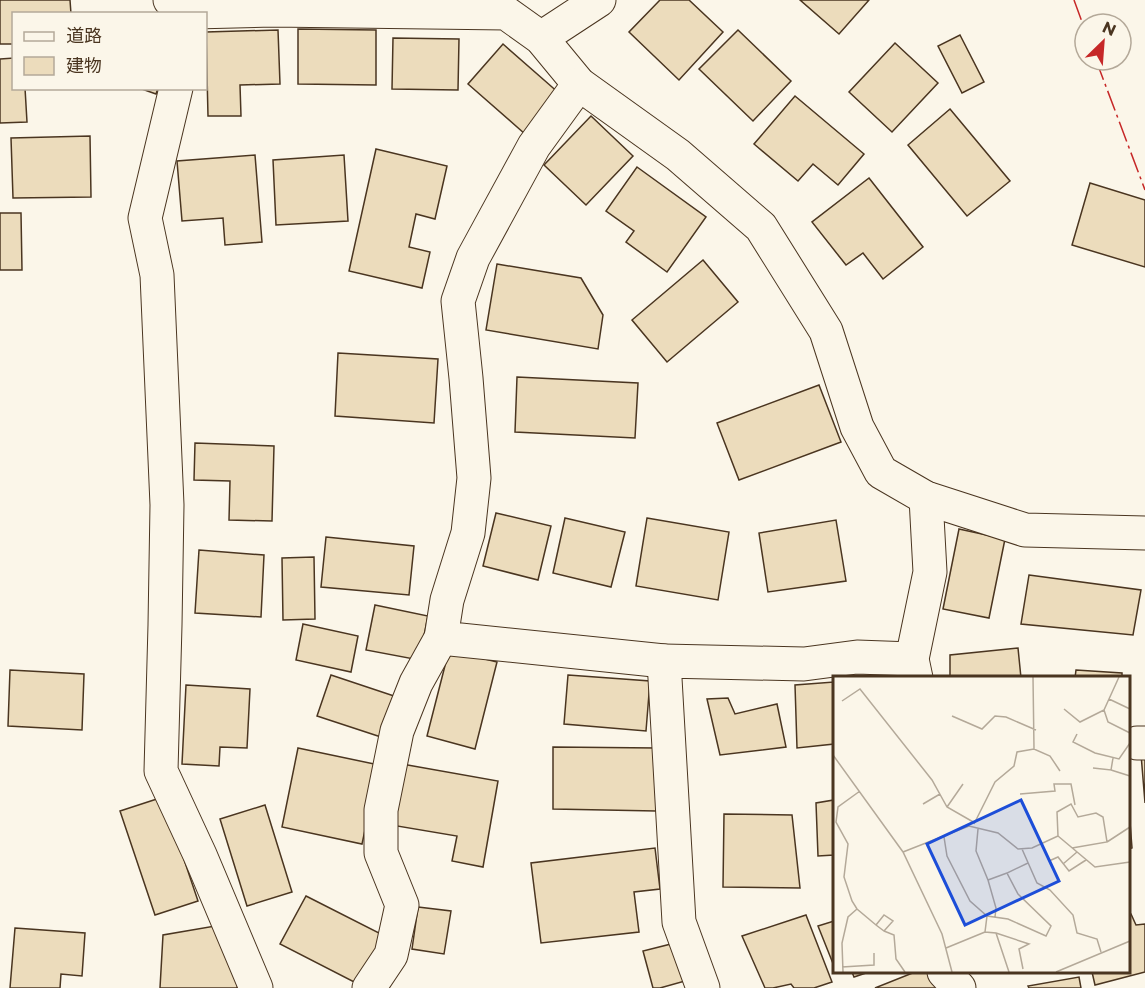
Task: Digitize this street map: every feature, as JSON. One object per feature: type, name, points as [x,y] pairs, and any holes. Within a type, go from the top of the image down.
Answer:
[{"type":"street","points":[[541,38],[564,9],[599,0]]},
{"type":"street","points":[[186,8],[506,13],[541,38],[579,84],[678,155],[761,227],[826,330],[857,427],[881,472],[926,498],[1025,530],[1145,533]]},
{"type":"street","points":[[369,988],[391,955],[402,905],[381,853],[381,810],[397,731],[416,683],[441,638],[447,600],[468,533],[474,478],[458,301],[473,258],[534,146],[579,84]]},
{"type":"street","points":[[176,90],[145,218],[157,274],[167,505],[161,771],[200,855],[256,988]]},
{"type":"street","points":[[441,638],[664,661],[804,664],[857,657],[914,668],[930,572],[926,498]]},
{"type":"street","points":[[664,661],[679,922],[703,988]]},
{"type":"street","points":[[945,973],[958,988]]},
{"type":"building","points":[[0,0],[70,0],[71,12],[12,12],[12,44],[0,44]]},
{"type":"building","points":[[660,0],[689,0],[723,32],[679,80],[629,32]]},
{"type":"building","points":[[800,0],[869,0],[839,34]]},
{"type":"building","points":[[298,29],[376,30],[376,85],[298,84]]},
{"type":"building","points":[[278,30],[280,84],[240,85],[241,116],[208,116],[207,32]]},
{"type":"building","points":[[738,30],[791,81],[753,121],[699,69]]},
{"type":"building","points":[[960,35],[984,82],[962,93],[938,46]]},
{"type":"building","points":[[393,38],[459,39],[458,90],[392,89]]},
{"type":"building","points":[[895,43],[938,83],[892,132],[849,92]]},
{"type":"building","points":[[503,44],[560,94],[525,134],[468,84]]},
{"type":"building","points":[[12,58],[12,90],[25,90],[27,122],[0,123],[0,59]]},
{"type":"building","points":[[145,90],[157,90],[156,94]]},
{"type":"building","points":[[795,96],[864,154],[838,185],[813,164],[798,181],[754,144]]},
{"type":"building","points":[[950,109],[1010,181],[967,216],[908,145]]},
{"type":"building","points":[[591,116],[633,156],[586,205],[544,165]]},
{"type":"building","points":[[90,136],[91,197],[13,198],[11,138]]},
{"type":"building","points":[[376,149],[447,166],[435,219],[416,214],[409,247],[430,252],[422,288],[349,271]]},
{"type":"building","points":[[255,155],[262,242],[225,245],[223,218],[182,221],[177,161]]},
{"type":"building","points":[[344,155],[348,221],[276,225],[273,160]]},
{"type":"building","points":[[637,167],[706,217],[667,272],[626,242],[634,231],[606,211]]},
{"type":"building","points":[[869,178],[923,247],[883,279],[863,253],[846,265],[812,222]]},
{"type":"building","points":[[1090,183],[1145,200],[1145,267],[1072,245]]},
{"type":"building","points":[[0,213],[21,213],[22,270],[0,270]]},
{"type":"building","points":[[703,260],[738,302],[667,362],[632,320]]},
{"type":"building","points":[[497,264],[581,278],[603,315],[598,349],[486,330]]},
{"type":"building","points":[[338,353],[438,359],[434,423],[335,416]]},
{"type":"building","points":[[517,377],[638,383],[635,438],[515,432]]},
{"type":"building","points":[[819,385],[841,442],[739,480],[717,423]]},
{"type":"building","points":[[195,443],[274,446],[272,521],[229,520],[230,481],[194,480]]},
{"type":"building","points":[[496,513],[551,526],[538,580],[483,566]]},
{"type":"building","points":[[565,518],[625,532],[611,587],[553,573]]},
{"type":"building","points":[[647,518],[729,532],[718,600],[636,586]]},
{"type":"building","points":[[836,520],[846,581],[768,592],[759,533]]},
{"type":"building","points":[[959,529],[1005,539],[989,618],[943,609]]},
{"type":"building","points":[[326,537],[414,546],[409,595],[321,587]]},
{"type":"building","points":[[199,550],[264,555],[261,617],[195,613]]},
{"type":"building","points":[[314,557],[315,619],[283,620],[282,558]]},
{"type":"building","points":[[1029,575],[1141,590],[1133,635],[1021,624]]},
{"type":"building","points":[[375,605],[428,616],[419,660],[366,650]]},
{"type":"building","points":[[303,624],[358,636],[351,672],[296,660]]},
{"type":"building","points":[[1018,648],[1021,676],[950,676],[950,655]]},
{"type":"building","points":[[449,650],[497,662],[475,749],[427,736]]},
{"type":"building","points":[[10,670],[84,674],[82,730],[8,726]]},
{"type":"building","points":[[1076,670],[1122,673],[1122,676],[1075,676]]},
{"type":"building","points":[[331,675],[397,697],[384,738],[317,716]]},
{"type":"building","points":[[568,675],[650,681],[646,731],[564,724]]},
{"type":"building","points":[[833,682],[833,744],[797,748],[795,685]]},
{"type":"building","points":[[186,685],[250,689],[247,748],[220,747],[219,766],[182,764]]},
{"type":"building","points":[[728,698],[735,714],[777,704],[786,747],[720,755],[707,699]]},
{"type":"building","points":[[553,747],[657,748],[656,811],[553,809]]},
{"type":"building","points":[[298,748],[379,765],[362,844],[282,827]]},
{"type":"building","points":[[1141,754],[1145,754],[1145,803]]},
{"type":"building","points":[[402,764],[498,781],[483,867],[452,861],[457,836],[391,825]]},
{"type":"building","points":[[163,797],[198,901],[155,915],[120,811]]},
{"type":"building","points":[[833,800],[833,855],[818,856],[816,803]]},
{"type":"building","points":[[265,805],[292,892],[247,906],[220,819]]},
{"type":"building","points":[[724,814],[792,815],[800,888],[723,887]]},
{"type":"building","points":[[1130,822],[1132,848],[1130,848]]},
{"type":"building","points":[[655,848],[660,889],[634,892],[639,932],[541,943],[531,863]]},
{"type":"building","points":[[306,896],[383,935],[358,984],[280,944]]},
{"type":"building","points":[[418,907],[451,911],[444,954],[412,949]]},
{"type":"building","points":[[1131,914],[1136,925],[1145,924],[1145,972],[1095,985],[1092,973],[1130,973]]},
{"type":"building","points":[[806,915],[832,982],[814,988],[794,988],[791,984],[765,988],[742,936]]},
{"type":"building","points":[[833,921],[833,964],[818,926]]},
{"type":"building","points":[[215,926],[239,980],[237,988],[160,988],[163,935]]},
{"type":"building","points":[[15,928],[85,933],[82,976],[61,974],[60,988],[10,988]]},
{"type":"building","points":[[675,943],[685,981],[653,988],[643,951]]},
{"type":"building","points":[[852,973],[866,973],[854,977]]},
{"type":"building","points":[[912,973],[930,973],[938,988],[875,988]]},
{"type":"building","points":[[1079,977],[1081,988],[1029,988],[1028,986]]},
{"type":"power","points":[[1074,0],[1078,12]]},
{"type":"power","points":[[1101,72],[1145,190]]}]
